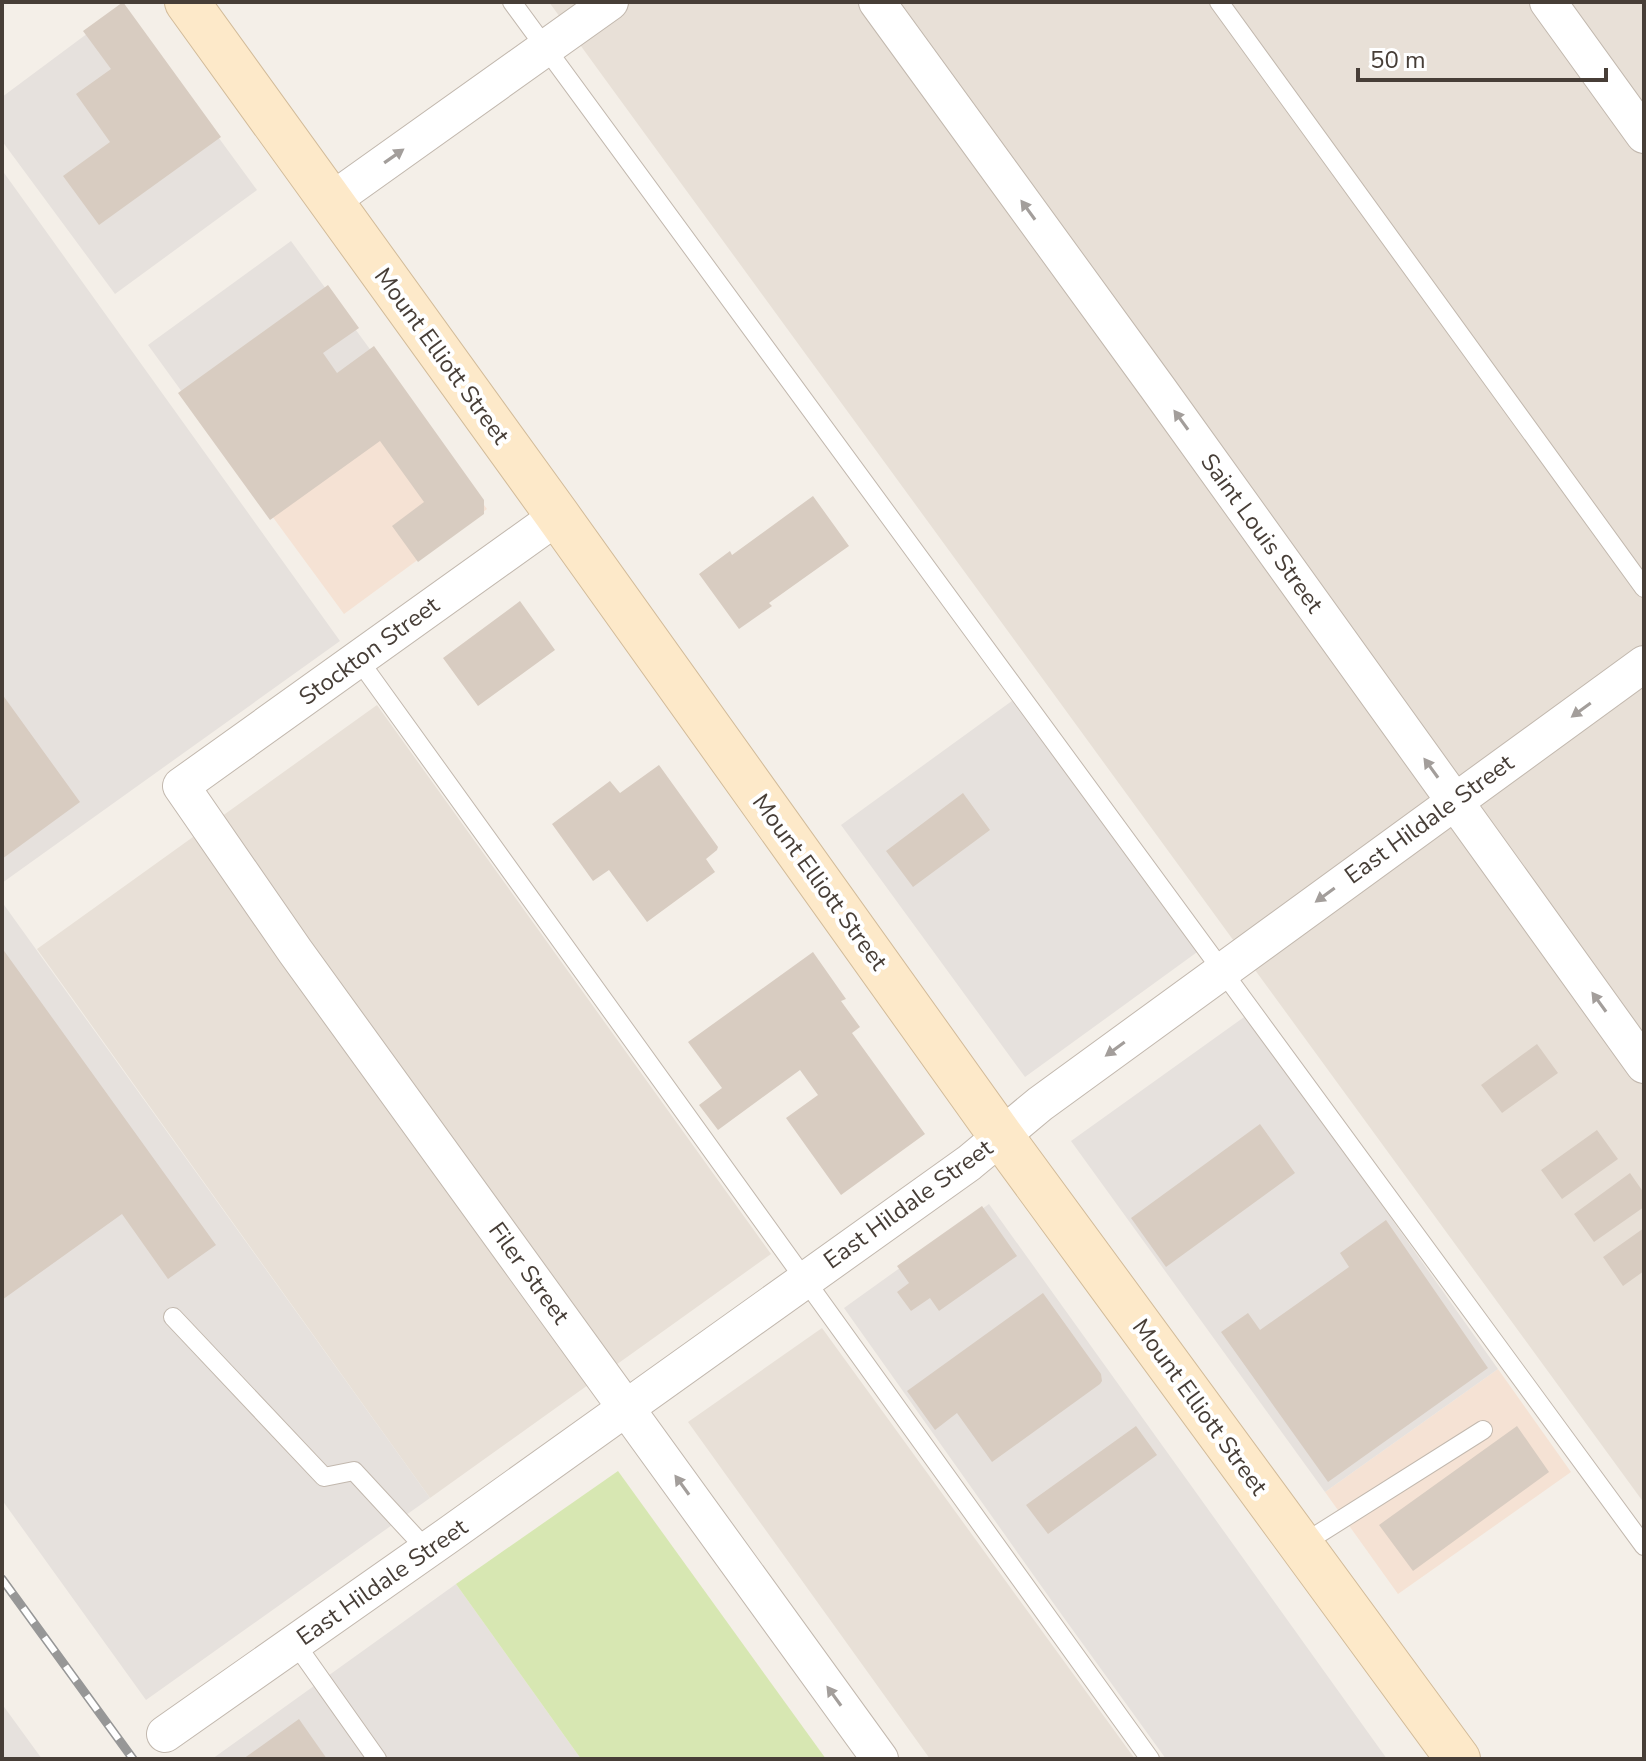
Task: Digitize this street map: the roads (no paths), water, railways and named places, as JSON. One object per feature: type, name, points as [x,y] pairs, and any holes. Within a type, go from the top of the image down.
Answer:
[{"type":"street","name":"Mount Elliott Street","points":[[187,2],[1001,1136],[1458,1759]]},
{"type":"street","points":[[331,201],[610,2]]},
{"type":"street","name":"Saint Louis Street","points":[[877,2],[1644,1065]]},
{"type":"street","points":[[1548,2],[1644,135]]},
{"type":"street","name":"Stockton Street","points":[[181,786],[558,516]]},
{"type":"street","name":"East Hildale Street","points":[[165,1734],[969,1163],[1052,1095],[1644,664]]},
{"type":"street","name":"Filer Street","points":[[181,786],[303,963],[880,1759]]},
{"type":"lane","points":[[512,2],[1644,1546]]},
{"type":"lane","points":[[1219,2],[1644,588]]},
{"type":"lane","points":[[358,659],[1150,1759]]},
{"type":"lane","points":[[173,1317],[324,1477],[354,1471],[427,1550]]},
{"type":"lane","points":[[1301,1545],[1483,1430]]},
{"type":"lane","points":[[295,1643],[377,1759]]},
{"type":"railway","points":[[2,1579],[133,1759]]}]
